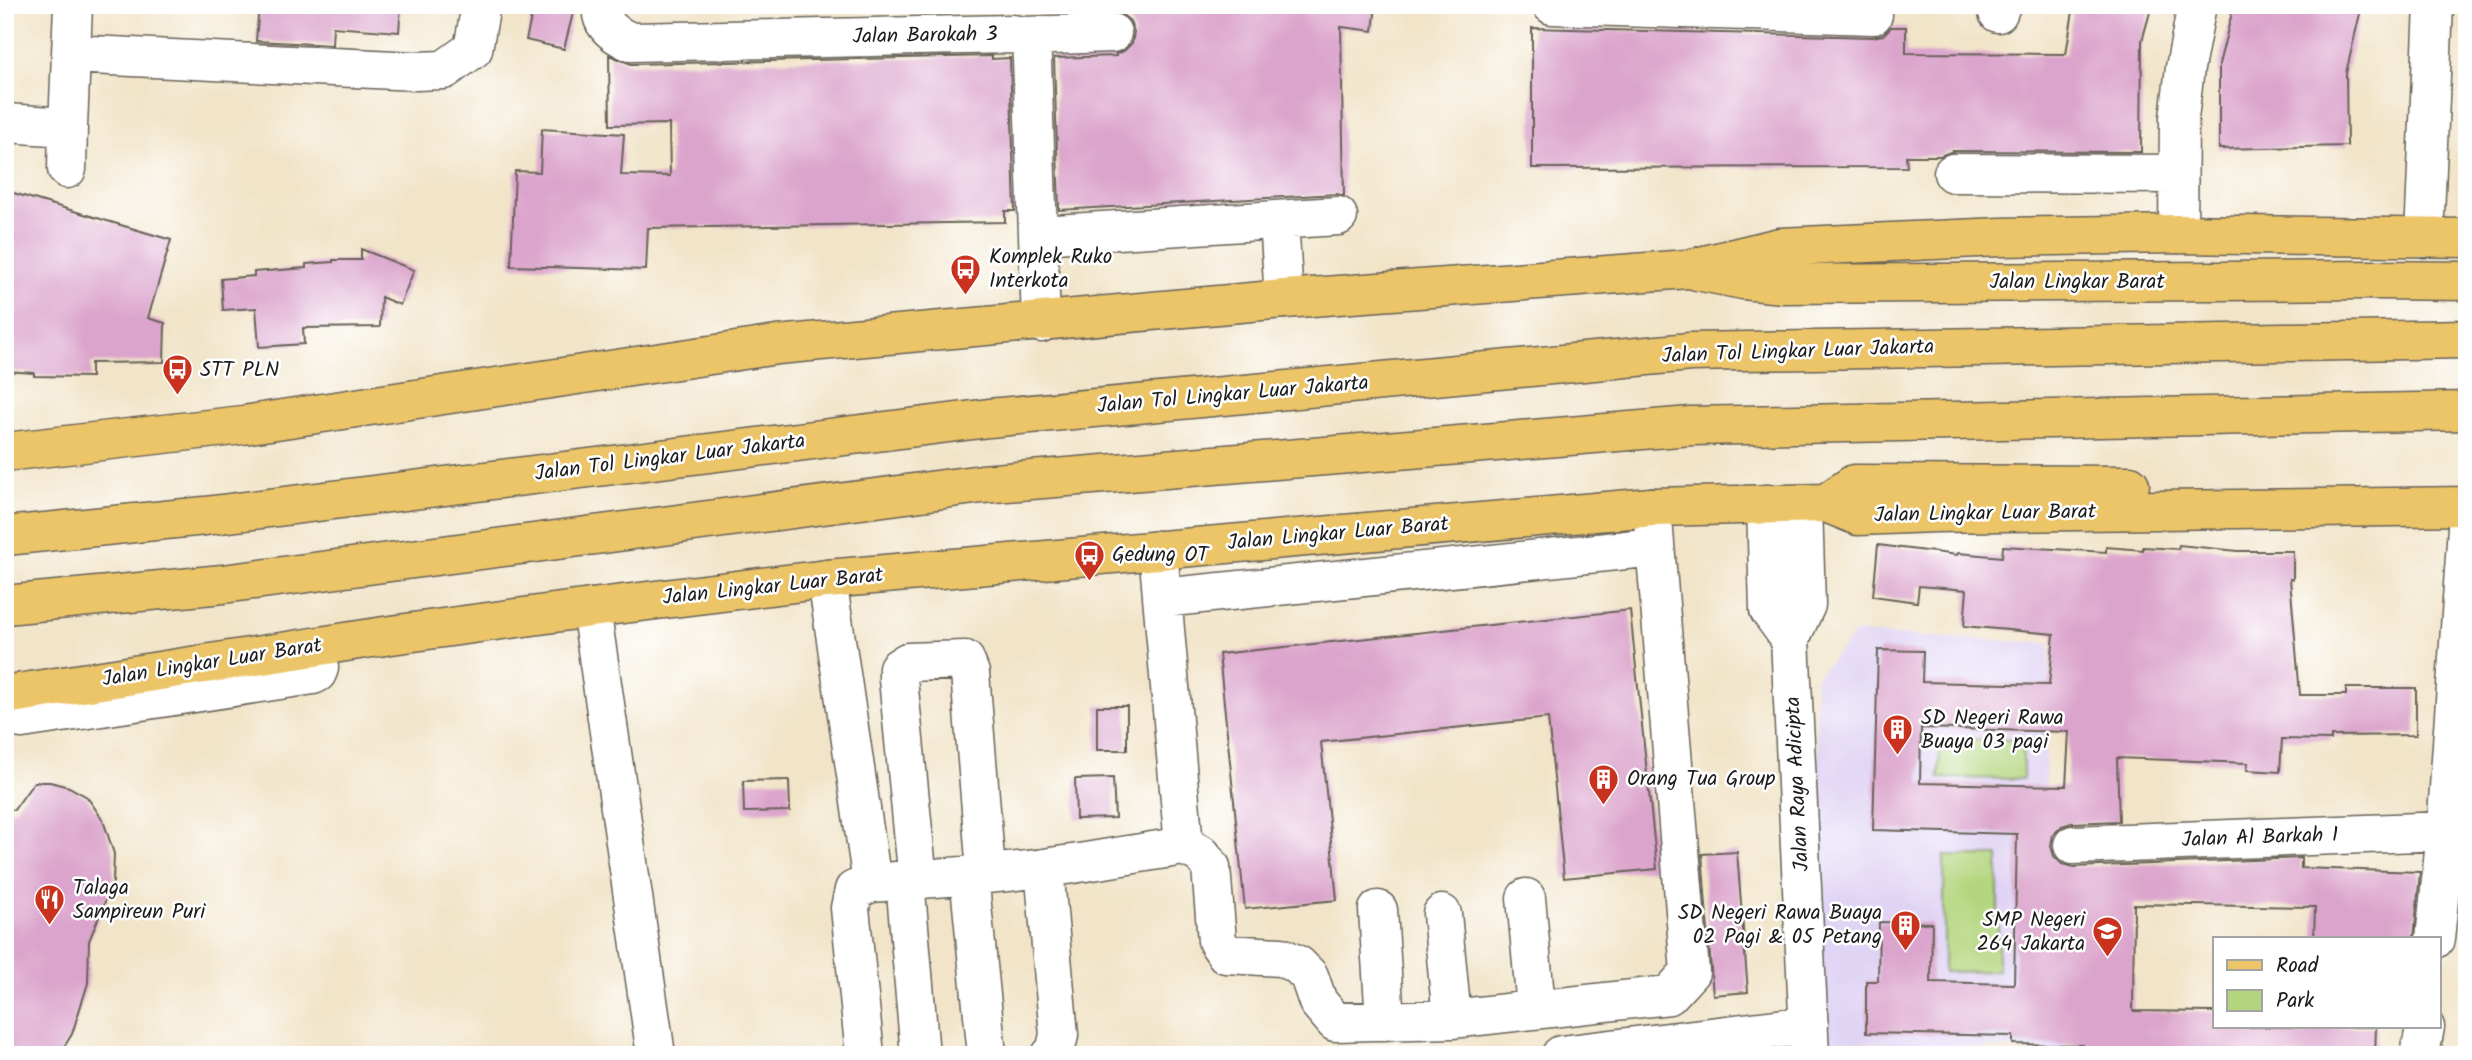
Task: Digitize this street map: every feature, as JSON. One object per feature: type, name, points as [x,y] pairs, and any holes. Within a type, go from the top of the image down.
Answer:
[{"type":"main road","points":[[5,453],[243,425],[777,345],[1284,299],[1688,269],[1780,247],[2001,237],[2178,234],[2467,238]]},
{"type":"main road","name":"Jalan Lingkar Barat","points":[[1688,269],[1783,285],[2467,281]]},
{"type":"main road","name":"Jalan Tol Lingkar Luar Jakarta","points":[[5,536],[205,516],[989,418],[1690,352],[2467,339]]},
{"type":"main road","points":[[5,605],[223,584],[982,484],[1677,427],[2467,411]]},
{"type":"main road","points":[[1798,504],[1854,484],[2467,485]]},
{"type":"main road","name":"Jalan Lingkar Luar Barat","points":[[7,695],[591,607],[827,579],[1652,507],[1798,504],[1858,516],[2467,506]]},
{"type":"street","points":[[66,169],[73,5]]},
{"type":"street","points":[[71,54],[444,70],[473,49],[481,5]]},
{"type":"street","name":"Jalan Barokah 3","points":[[602,5],[601,15],[613,34],[631,42],[1012,34],[1024,36],[1031,47],[1032,59],[1041,323]]},
{"type":"street","points":[[1552,5],[1797,9],[1873,15]]},
{"type":"street","points":[[2178,234],[2179,118],[2197,5]]},
{"type":"street","points":[[2424,238],[2434,5]]},
{"type":"street","points":[[1024,36],[1112,33]]},
{"type":"street","points":[[5,123],[68,127]]},
{"type":"street","points":[[1953,173],[2178,174]]},
{"type":"street","points":[[1039,235],[1338,216]]},
{"type":"street","points":[[1279,220],[1284,299]]},
{"type":"street","name":"Jalan Raya Adicipta","points":[[1798,504],[1806,605],[1790,639],[1810,1040]]},
{"type":"street","points":[[865,1055],[850,908],[854,890],[898,881],[1044,868],[1184,846],[1200,854],[1211,867],[1217,941],[1226,954],[1281,957],[1298,965],[1308,976],[1318,1002],[1335,1022],[1452,1019],[1668,995],[1690,972],[1652,507]]},
{"type":"street","points":[[2435,937],[2446,831],[2467,527]]},
{"type":"street","points":[[1162,598],[1656,547]]},
{"type":"street","points":[[1158,550],[1184,846]]},
{"type":"street","points":[[827,579],[841,676],[898,881]]},
{"type":"street","points":[[591,607],[656,1055]]},
{"type":"street","points":[[841,676],[898,668],[907,662],[965,660],[970,673],[987,1055]]},
{"type":"street","points":[[898,668],[898,881],[920,1055]]},
{"type":"street","name":"Jalan Al Barkah 1","points":[[2073,845],[2446,831]]},
{"type":"street","points":[[1044,868],[1059,1035],[1055,1052],[1051,1055]]},
{"type":"street","points":[[1526,898],[1536,1008]]},
{"type":"street","points":[[1378,910],[1385,1021]]},
{"type":"street","points":[[1442,914],[1452,1019]]},
{"type":"street","points":[[2420,1055],[2425,1028]]},
{"type":"street","points":[[1562,1055],[1810,1040]]},
{"type":"shaded area","points":[[1855,633],[2050,643],[2043,834],[2068,837],[2065,1051],[1822,1040],[1821,850],[1815,678]]},
{"type":"green space","points":[[1940,739],[2023,740],[2023,779],[1939,778]]},
{"type":"green space","points":[[1944,856],[1998,856],[1998,971],[1944,972]]},
{"type":"building","points":[[259,5],[401,5],[399,32],[333,27],[332,45],[256,41]]},
{"type":"building","points":[[534,5],[575,5],[564,49],[526,40]]},
{"type":"building","points":[[1120,5],[1376,5],[1373,31],[1341,27],[1344,196],[1337,194],[1059,210],[1054,58],[1116,56],[1124,51],[1132,43],[1134,32],[1130,21],[1120,13]]},
{"type":"building","points":[[2074,5],[2152,5],[2142,41],[2141,152],[1953,151],[1940,156],[1906,156],[1907,167],[1532,168],[1532,28],[1872,37],[1883,35],[1891,27],[1906,27],[1906,53],[2066,54]]},
{"type":"building","points":[[2234,5],[2362,5],[2346,73],[2347,146],[2219,149],[2219,64]]},
{"type":"building","points":[[609,55],[631,64],[992,56],[992,59],[1010,58],[1015,211],[1005,211],[1005,222],[648,228],[646,270],[511,266],[515,171],[540,172],[542,129],[624,134],[621,175],[670,176],[669,124],[610,125]]},
{"type":"building","points":[[10,192],[171,240],[148,318],[165,323],[164,362],[91,363],[91,377],[34,376],[34,373],[5,371],[5,210]]},
{"type":"building","points":[[361,249],[414,270],[400,305],[381,297],[380,327],[303,328],[304,344],[259,347],[256,308],[223,310],[221,279],[254,276],[254,272],[306,268],[306,264],[333,260],[361,260]]},
{"type":"building","points":[[1878,545],[1957,555],[2002,557],[2003,546],[2106,552],[2106,547],[2143,550],[2143,547],[2178,549],[2179,545],[2238,551],[2293,551],[2293,579],[2290,579],[2300,695],[2346,695],[2346,688],[2416,688],[2416,735],[2331,736],[2331,740],[2282,739],[2280,772],[2247,770],[2248,763],[2117,758],[2119,821],[2072,823],[2062,826],[2053,835],[2051,846],[2054,856],[2062,864],[2074,867],[2301,858],[2301,868],[2420,872],[2414,937],[2314,937],[2315,907],[2134,904],[2133,1011],[2213,1012],[2213,1028],[2376,1028],[2375,1055],[2082,1055],[2082,1045],[2013,1044],[2013,1036],[1866,1033],[1866,981],[1878,981],[1879,922],[1932,923],[1931,982],[2014,984],[2017,834],[1873,830],[1878,650],[1923,651],[1922,682],[2049,685],[2054,634],[1964,626],[1967,590],[1919,586],[1917,602],[1873,596]],"holes":[[[1921,728],[2069,732],[2066,786],[1920,783]]]},
{"type":"building","name":"Orang Tua Group","points":[[1630,610],[1657,869],[1564,878],[1548,718],[1321,742],[1337,900],[1245,909],[1219,654]]},
{"type":"building","points":[[1097,706],[1127,706],[1127,750],[1097,750]]},
{"type":"building","points":[[1113,778],[1115,818],[1076,819],[1075,779]]},
{"type":"building","points":[[789,780],[790,811],[744,812],[743,781]]},
{"type":"building","name":"Talaga Sampireun Puri","points":[[34,782],[50,782],[69,787],[87,797],[103,820],[114,854],[113,882],[89,941],[88,983],[72,1034],[59,1055],[5,1055],[5,808],[14,810]]},
{"type":"building","points":[[1737,852],[1748,992],[1713,995],[1702,854]]},
{"type":"place","name":"Komplek Ruko Interkota","points":[[966,296]]},
{"type":"place","name":"STT PLN","points":[[177,397]]},
{"type":"place","name":"Gedung OT","points":[[1089,582]]},
{"type":"place","name":"SD Negeri Rawa Buaya 03 pagi","points":[[1898,757]]},
{"type":"place","name":"Orang Tua Group","points":[[1604,806]]},
{"type":"place","name":"Talaga Sampireun Puri","points":[[50,927]]},
{"type":"place","name":"SD Negeri Rawa Buaya 02 Pagi & 05 Petang","points":[[1905,952]]},
{"type":"place","name":"SMP Negeri 264 Jakarta","points":[[2108,959]]}]
